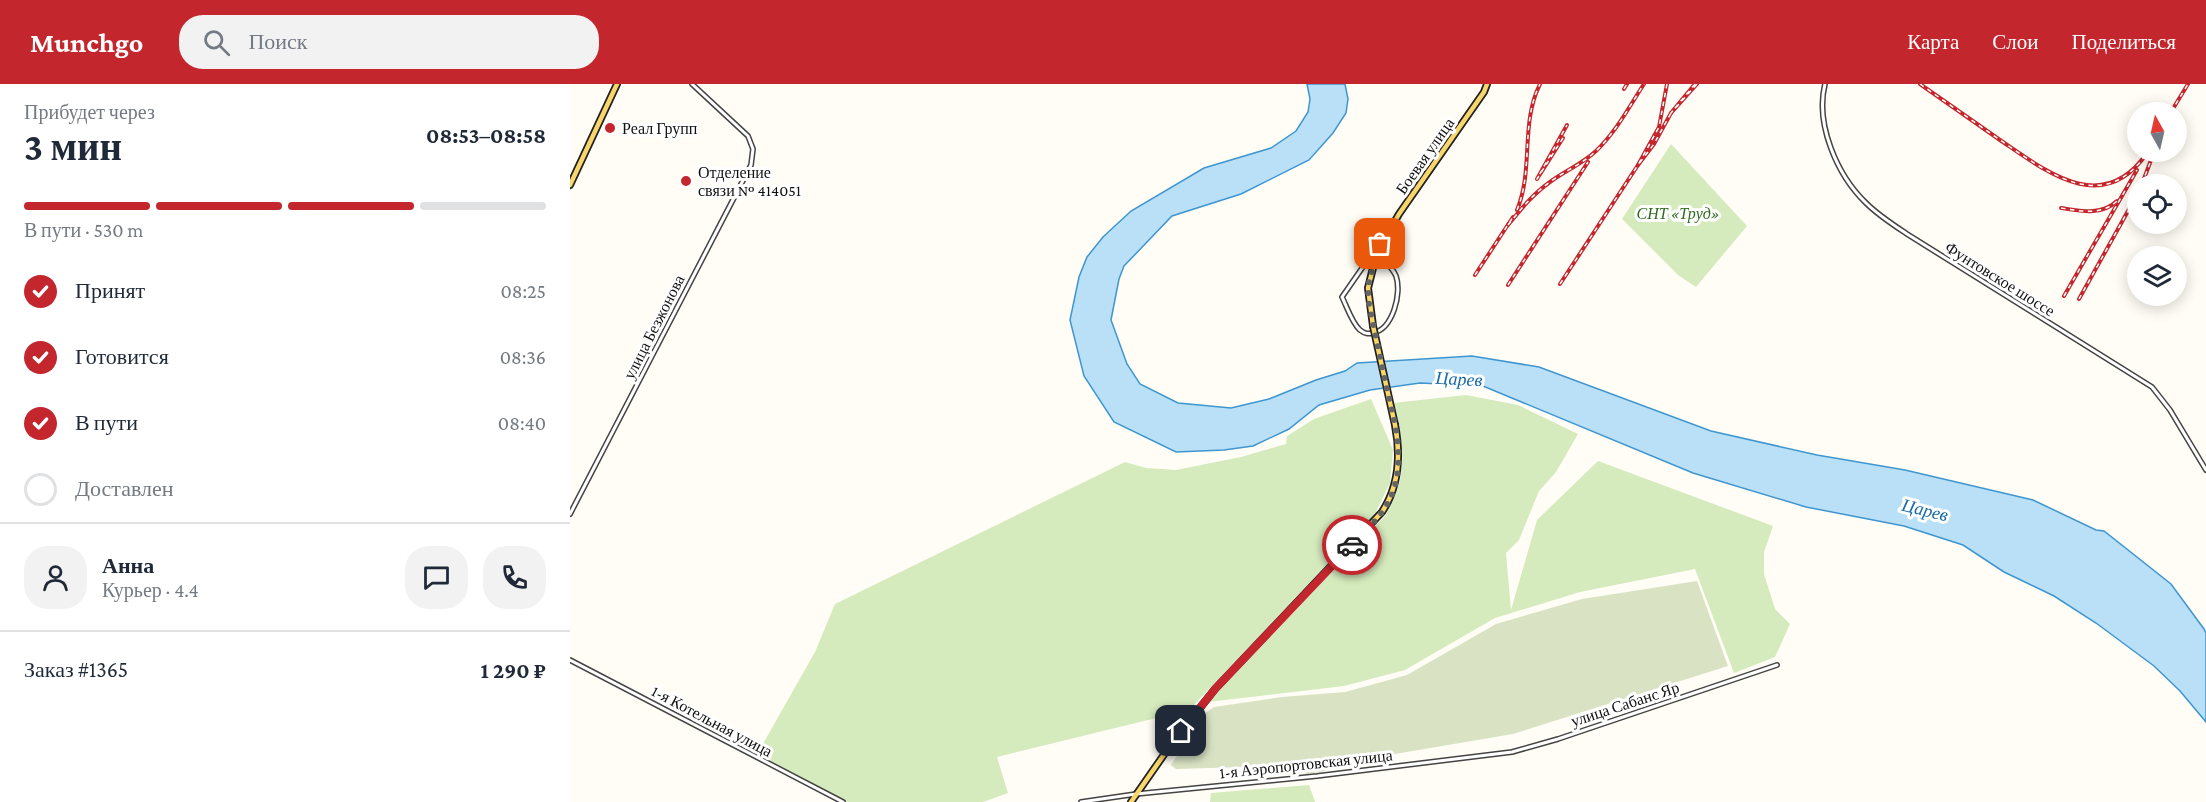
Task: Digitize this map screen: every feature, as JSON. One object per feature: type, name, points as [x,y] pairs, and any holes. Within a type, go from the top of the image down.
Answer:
[{"type":"main road","points":[[570,185],[617,84]]},
{"type":"main road","name":"Боевая улица","points":[[1131,802],[1192,716],[1382,512],[1392,494],[1398,468],[1398,447],[1368,294],[1374,264],[1399,214],[1484,92],[1487,84]]},
{"type":"street","name":"улица Безжонова","points":[[570,514],[751,165],[753,149],[748,136],[692,84]]},
{"type":"street","name":"Фунтовское шоссе","points":[[1825,84],[1822,102],[1827,136],[1843,173],[1864,201],[1878,214],[1916,240],[2152,387],[2170,410],[2206,470]]},
{"type":"street","points":[[1378,253],[1389,264],[1398,285],[1393,309],[1385,328],[1369,334],[1363,333],[1357,327],[1342,297],[1377,246],[1383,242]]},
{"type":"street","points":[[1365,263],[1374,264]]},
{"type":"street","name":"1-я Котельная улица","points":[[570,660],[843,802]]},
{"type":"street","name":"улица Сабанс Яр","points":[[1478,757],[1512,752],[1558,739],[1778,664]]},
{"type":"street","name":"1-я Аэропортовская улица","points":[[1081,802],[1478,757]]},
{"type":"green space","name":"СНТ «Труд»","points":[[1671,144],[1747,226],[1696,287],[1678,275],[1622,219]]},
{"type":"green space","points":[[1466,395],[1518,405],[1578,434],[1556,472],[1539,491],[1519,540],[1506,553],[1511,610],[1537,520],[1598,461],[1773,526],[1764,552],[1764,574],[1775,609],[1790,624],[1775,657],[1734,673],[1695,569],[1580,592],[1495,618],[1405,670],[1344,686],[1208,702],[1386,515],[1398,488],[1402,467],[1400,435],[1393,403]]},
{"type":"green space","points":[[1371,399],[1393,450],[1390,483],[1375,514],[1189,710],[997,757],[1008,793],[983,802],[847,802],[756,756],[815,652],[835,604],[1125,462],[1146,468],[1176,470],[1241,457],[1286,444],[1287,436],[1314,419]]},
{"type":"green space","points":[[1697,581],[1728,666],[1513,734],[1336,764],[1325,771],[1307,774],[1280,766],[1176,769],[1171,765],[1205,713],[1214,707],[1282,697],[1345,692],[1407,675],[1496,624],[1582,599]]},
{"type":"green space","points":[[1309,785],[1315,802],[1210,802],[1211,793]]},
{"type":"water","name":"Царев","points":[[1307,84],[1345,84],[1348,99],[1346,113],[1333,133],[1309,160],[1241,194],[1172,216],[1124,266],[1119,279],[1111,320],[1127,364],[1140,384],[1178,403],[1231,408],[1269,399],[1345,371],[1357,363],[1472,356],[1539,367],[1711,431],[1817,455],[1905,470],[2033,500],[2096,530],[2104,531],[2171,584],[2206,633],[2206,722],[2180,691],[2154,666],[2096,623],[2054,596],[2004,572],[1963,545],[1904,526],[1806,507],[1693,473],[1483,386],[1420,383],[1370,390],[1319,405],[1289,429],[1253,446],[1224,450],[1176,452],[1114,422],[1084,376],[1070,320],[1079,277],[1087,257],[1103,237],[1131,211],[1204,168],[1271,148],[1296,131],[1308,112],[1310,99]]},
{"type":"railway","points":[[1517,210],[1525,179],[1530,115],[1540,84]]},
{"type":"railway","points":[[1624,89],[1627,84]]},
{"type":"railway","points":[[1508,225],[1538,192],[1585,160],[1603,144],[1644,84]]},
{"type":"railway","points":[[1667,84],[1659,127],[1638,165],[1654,144],[1671,113]]},
{"type":"railway","points":[[1695,84],[1671,113],[1697,84]]},
{"type":"railway","points":[[1920,84],[2037,165],[2075,182],[2094,185],[2112,182],[2130,172],[2139,162]]},
{"type":"railway","points":[[2177,102],[2188,84]]},
{"type":"railway","points":[[1563,138],[1537,179],[1567,125]]},
{"type":"railway","points":[[1508,285],[1588,162]]},
{"type":"railway","points":[[2146,174],[2150,162]]},
{"type":"railway","points":[[1560,284],[1638,165]]},
{"type":"railway","points":[[2064,296],[2137,170]]},
{"type":"railway","points":[[2061,208],[2098,211],[2117,201]]},
{"type":"railway","points":[[2079,299],[2127,213]]},
{"type":"railway","points":[[1475,275],[1513,217]]},
{"type":"way so far","points":[[1352,545],[1387,505],[1398,468],[1396,430],[1368,299],[1369,282],[1374,264],[1365,263],[1380,244]]},
{"type":"place","name":"Реал Групп","points":[[610,128]]},
{"type":"place","name":"Отделение связи № 414051","points":[[686,181]]},
{"type":"route","points":[[1181,731],[1215,689],[1352,545]]}]
